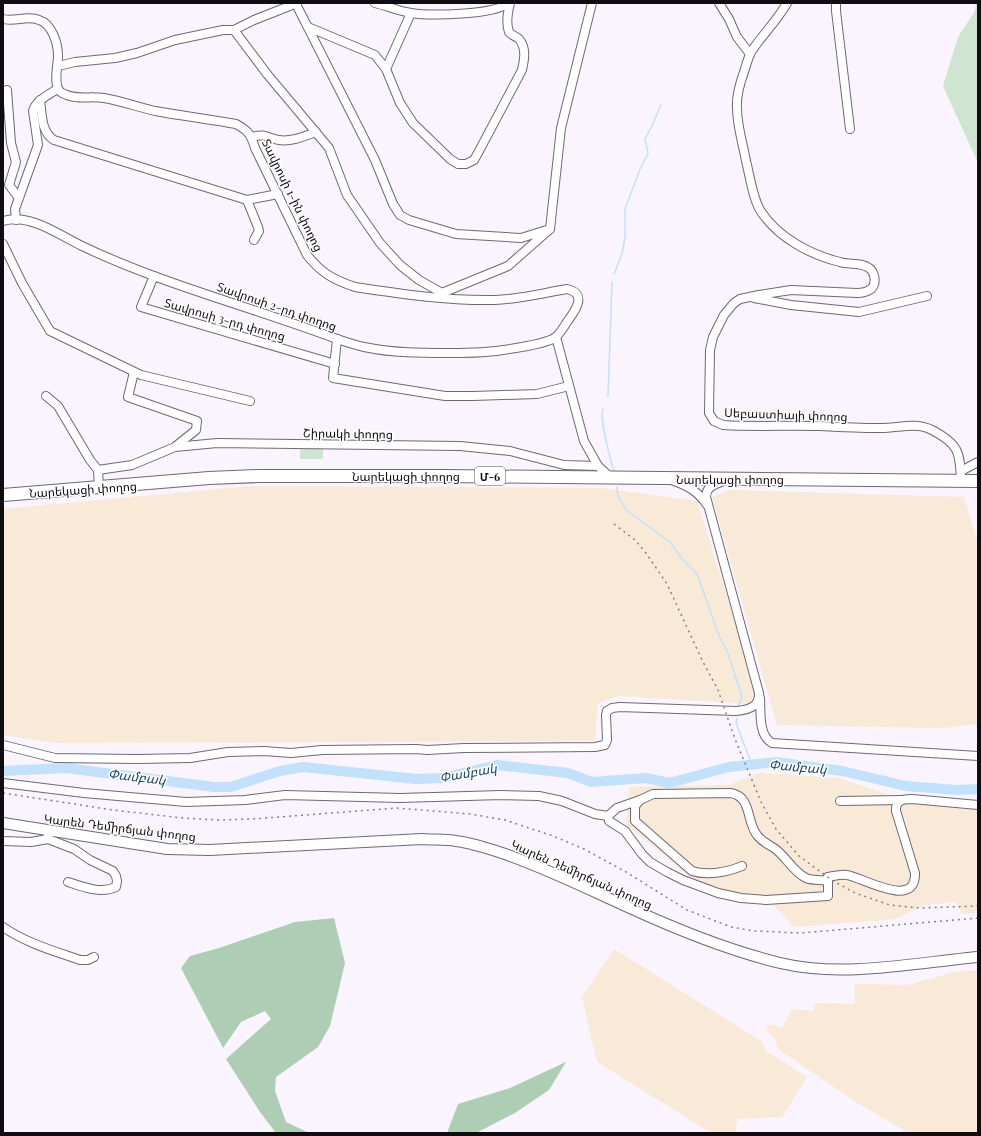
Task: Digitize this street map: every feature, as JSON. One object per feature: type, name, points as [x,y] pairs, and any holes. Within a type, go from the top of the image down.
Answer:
[{"type":"highway","name":"Նարեկացի փողոց","points":[[3,495],[209,478],[259,476],[728,479],[961,476],[978,481]]},
{"type":"main road","name":"Կարեն Դեմիրճյան փողոց","points":[[3,823],[48,835],[189,850],[225,850],[422,839],[455,841],[480,846],[548,870],[697,938],[780,963],[821,969],[844,969],[883,967],[978,957]]},
{"type":"street","points":[[375,3],[411,13],[471,14],[501,8],[509,3]]},
{"type":"street","points":[[308,27],[375,55],[386,69],[400,103],[413,124],[450,159],[458,164],[466,164],[474,160],[478,153],[522,70],[525,60],[523,44],[509,31],[509,3]]},
{"type":"street","points":[[234,30],[267,74],[329,148],[347,195],[380,243],[400,265],[441,295],[508,266],[550,229],[561,128],[592,3]]},
{"type":"street","points":[[719,3],[729,19],[737,37],[750,54]]},
{"type":"street","points":[[836,3],[850,129]]},
{"type":"street","points":[[58,66],[74,62],[115,58],[175,40],[223,30],[234,30],[254,20],[296,4],[375,160],[393,204],[400,215],[409,220],[456,234],[521,238],[550,229]]},
{"type":"street","name":"Սեբաստիայի փողոց","points":[[788,4],[750,54],[739,89],[736,107],[748,170],[755,197],[760,211],[768,221],[799,246],[828,259],[871,268],[875,277],[874,286],[864,292],[857,293],[792,290],[749,297],[734,303],[729,307],[720,322],[713,337],[710,350],[709,413],[714,421],[723,425],[734,426],[820,426],[880,429],[912,426],[924,427],[932,430],[955,447],[959,454],[961,476]]},
{"type":"street","points":[[386,69],[411,13]]},
{"type":"street","points":[[3,19],[37,19],[44,22],[52,32],[58,54],[58,89],[40,100],[34,106],[33,111],[38,145],[15,209],[16,220]]},
{"type":"street","name":"Տավրոսի 1-ին փողոց","points":[[58,89],[62,93],[71,96],[105,98],[156,111],[236,124],[246,130],[252,137],[255,148],[307,255],[315,266],[326,275],[340,282],[355,287],[441,295],[456,299],[495,300],[523,297],[568,289],[573,290],[577,295],[578,302],[576,309],[556,337]]},
{"type":"street","points":[[7,90],[11,143],[16,162],[9,185],[19,198]]},
{"type":"street","points":[[40,100],[44,128],[49,137],[54,140],[247,200],[278,194]]},
{"type":"street","points":[[252,137],[260,135],[280,140],[294,140],[316,132]]},
{"type":"street","points":[[247,200],[259,231],[254,240]]},
{"type":"street","name":"Տավրոսի 2-րդ փողոց","points":[[3,221],[16,220],[40,224],[99,254],[154,276],[337,340],[363,347],[395,351],[474,353],[510,349],[556,337]]},
{"type":"street","points":[[3,244],[22,283],[50,331],[142,376],[250,401]]},
{"type":"street","name":"Տավրոսի 3-րդ փողոց","points":[[154,276],[141,307],[335,364]]},
{"type":"street","points":[[749,297],[791,305],[859,312],[927,296]]},
{"type":"street","points":[[556,337],[584,441],[598,466],[612,478]]},
{"type":"street","points":[[337,340],[333,378],[445,396],[537,394],[569,386]]},
{"type":"street","points":[[134,372],[128,397],[197,421],[196,430],[175,447]]},
{"type":"street","points":[[46,396],[58,406],[90,460],[98,470],[99,488]]},
{"type":"street","name":"Շիրակի փողոց","points":[[98,470],[132,465],[175,447],[217,443],[460,446],[510,451],[564,465],[598,466]]},
{"type":"street","points":[[961,476],[978,462]]},
{"type":"street","points":[[667,479],[686,485],[696,491],[709,510]]},
{"type":"street","points":[[728,479],[708,489],[706,497],[760,696],[762,730],[767,740],[772,743],[978,756]]},
{"type":"street","points":[[3,745],[54,758],[137,759],[190,758],[228,752],[264,751],[291,753],[322,750],[595,747],[605,745],[607,740],[606,715],[607,711],[612,708],[620,707],[731,711],[747,710],[756,705],[760,696]]},
{"type":"street","points":[[3,783],[84,793],[186,802],[245,800],[285,795],[392,798],[501,795],[539,796],[562,801],[595,814],[608,816]]},
{"type":"street","points":[[608,816],[617,808],[652,794],[737,794],[745,802],[754,830],[763,842],[775,848],[806,878],[827,881]]},
{"type":"street","points":[[840,801],[912,799],[978,805]]},
{"type":"street","points":[[640,800],[635,806],[635,822],[692,871],[699,873],[718,872],[733,870],[742,866]]},
{"type":"street","points":[[608,816],[609,821],[625,831],[642,854],[650,862],[683,880],[718,893],[741,898],[766,900],[799,897],[824,897],[828,896],[829,892],[827,881],[828,877],[844,875],[894,891],[904,890],[912,886],[915,873],[896,811],[896,805],[901,800]]},
{"type":"street","points":[[3,841],[31,842],[48,835],[113,872],[117,881],[116,887],[101,890],[86,888],[68,882]]},
{"type":"street","points":[[3,927],[10,932],[32,942],[80,960],[88,960],[94,957]]},
{"type":"shaded area","points":[[250,486],[602,488],[697,501],[757,692],[751,704],[617,696],[598,703],[595,741],[53,743],[3,735],[3,509]]},
{"type":"shaded area","points":[[729,490],[964,497],[978,544],[978,724],[943,728],[777,725],[712,497]]},
{"type":"shaded area","points":[[759,773],[839,778],[906,801],[978,808],[978,913],[962,914],[956,902],[924,905],[896,919],[794,927],[766,897],[721,891],[697,883],[626,824],[629,787],[729,785]]},
{"type":"shaded area","points":[[614,949],[763,1042],[765,1050],[807,1077],[782,1117],[737,1119],[736,1131],[729,1133],[711,1133],[597,1062],[582,997]]},
{"type":"shaded area","points":[[978,970],[978,1133],[909,1133],[859,1104],[778,1049],[775,1038],[766,1030],[769,1024],[782,1028],[792,1009],[814,1011],[815,1003],[855,1004],[855,984],[907,985],[954,972]]},
{"type":"green space","points":[[976,3],[978,3],[978,163],[943,86],[958,37],[975,11]]},
{"type":"green space","points":[[300,449],[323,449],[323,459],[300,459]]},
{"type":"green space","points":[[334,918],[345,963],[330,1026],[318,1047],[276,1077],[275,1091],[286,1122],[307,1132],[276,1133],[260,1112],[226,1059],[271,1019],[265,1011],[241,1022],[223,1048],[181,968],[190,956],[219,948],[295,922]]},
{"type":"green space","points":[[566,1062],[549,1090],[515,1113],[476,1133],[447,1133],[458,1104],[510,1088]]},
{"type":"waterway","points":[[614,274],[622,254],[625,238],[625,209],[640,169],[648,153],[645,139],[661,104]]},
{"type":"waterway","points":[[608,396],[612,282]]},
{"type":"waterway","points":[[603,409],[602,415],[604,431],[614,473]]},
{"type":"waterway","points":[[617,487],[618,496],[626,510],[670,542],[683,560],[697,574],[720,638],[728,653],[742,697],[738,707]]},
{"type":"waterway","points":[[737,718],[736,723],[752,765]]},
{"type":"waterway","name":"Փամբակ","points":[[3,771],[66,768],[214,787],[231,787],[280,771],[303,767],[416,779],[443,778],[497,765],[568,773],[591,782],[646,778],[669,783],[729,767],[776,762],[842,771],[906,786],[957,790],[978,789]]},
{"type":"railway","points":[[614,524],[635,540],[646,553],[667,584],[702,660],[718,690],[735,739],[761,802],[776,829],[799,856],[833,881],[855,893],[890,905],[919,908],[978,906]]},
{"type":"railway","points":[[3,793],[113,810],[182,818],[218,820],[253,819],[397,808],[470,814],[505,820],[553,836],[584,849],[626,872],[687,910],[731,927],[754,931],[801,933],[978,918]]}]
